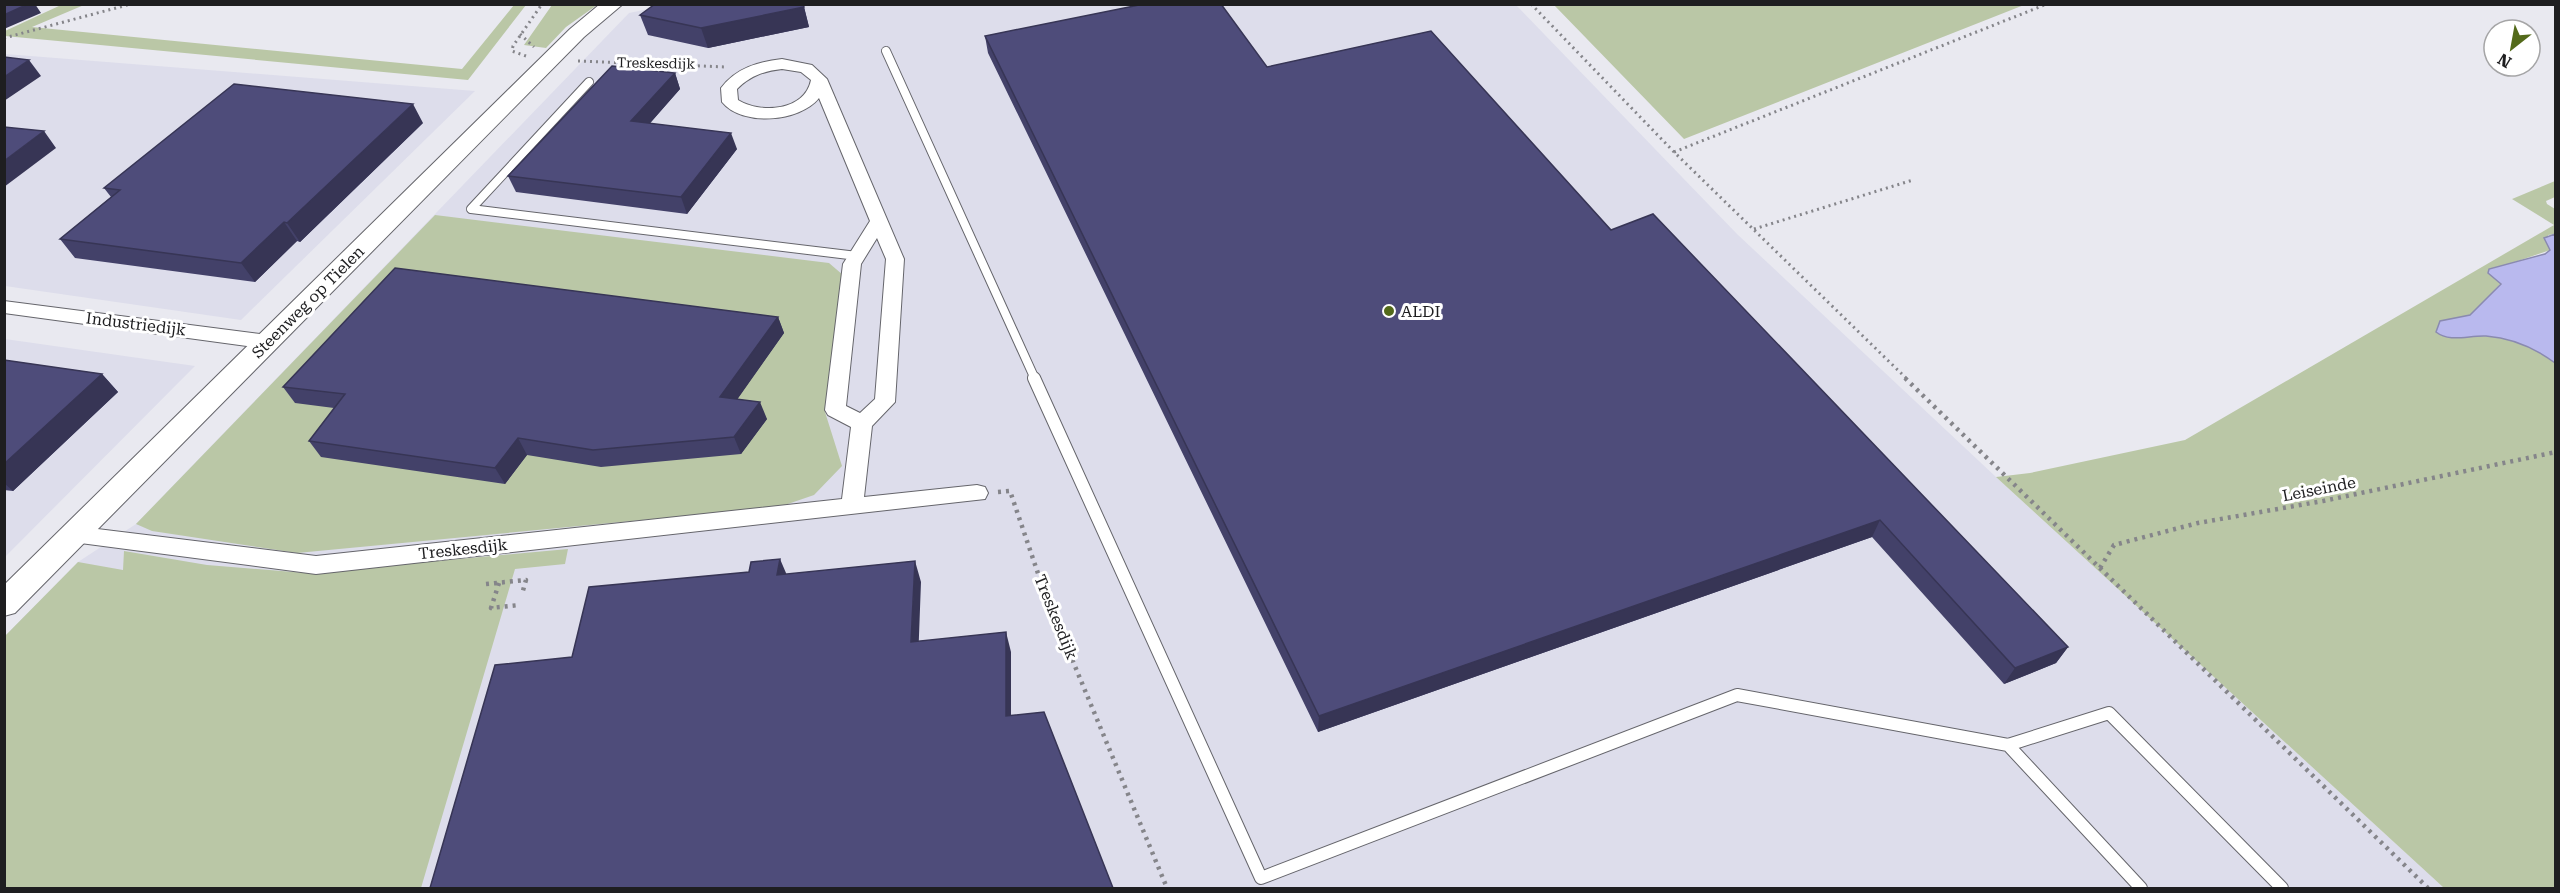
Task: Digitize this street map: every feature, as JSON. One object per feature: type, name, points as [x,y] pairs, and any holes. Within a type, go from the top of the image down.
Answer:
[{"type":"street","name":"Steenweg op Tielen","points":[[4,604],[577,33],[614,4]]},
{"type":"street","points":[[834,116],[810,111],[757,114],[736,108],[730,102],[729,88],[744,75],[768,66],[789,65],[806,68],[819,79],[895,259],[885,402],[862,423],[852,506]]},
{"type":"street","points":[[784,111],[797,107],[816,93],[819,79]]},
{"type":"street","points":[[862,423],[835,410],[852,264],[879,221]]},
{"type":"street","name":"Industriedijk","points":[[4,307],[268,342]]},
{"type":"street","name":"Treskesdijk","points":[[73,535],[316,565],[977,493]]},
{"type":"lane","points":[[886,51],[1261,878],[1737,695],[2008,745],[2109,713],[2282,888]]},
{"type":"lane","points":[[590,82],[471,209],[857,256]]},
{"type":"lane","points":[[2008,745],[2141,888]]},
{"type":"path","points":[[4,38],[131,4]]},
{"type":"path","points":[[520,34],[531,42],[534,55],[512,51],[520,34],[542,4]]},
{"type":"path","points":[[1531,4],[1674,152],[2428,888]]},
{"type":"path","points":[[1674,152],[2047,4]]},
{"type":"path","name":"Treskesdijk","points":[[576,61],[716,65],[744,75]]},
{"type":"path","points":[[1754,229],[1913,180]]},
{"type":"path","name":"Leiseinde","points":[[2100,568],[2114,545],[2198,523],[2323,501],[2556,452]]},
{"type":"path","name":"Treskesdijk","points":[[977,493],[1010,491],[1045,594],[1167,888]]},
{"type":"path","points":[[486,584],[526,580],[522,594]]},
{"type":"path","points":[[499,583],[491,608],[519,605]]},
{"type":"shaded area","points":[[673,4],[1516,5],[1737,234],[1996,477],[2444,888],[5,888],[4,637],[78,562],[136,524],[629,13]]},
{"type":"shaded area","points":[[5,54],[475,91],[241,320],[5,286]]},
{"type":"shaded area","points":[[5,339],[195,366],[5,557]]},
{"type":"green space","points":[[61,5],[84,5],[32,27],[462,69],[514,5],[526,5],[468,80],[5,36],[5,31]]},
{"type":"green space","points":[[552,5],[597,5],[566,27],[546,48],[524,45]]},
{"type":"green space","points":[[1554,5],[2024,5],[1684,139]]},
{"type":"green space","points":[[2555,181],[2555,197],[2546,201],[2555,209],[2555,234],[2548,235],[2550,250],[2515,262],[2501,283],[2471,315],[2440,321],[2436,332],[2454,337],[2482,336],[2511,340],[2530,347],[2555,363],[2555,888],[2444,888],[1996,477],[2030,473],[2185,440],[2554,225],[2512,199]]},
{"type":"green space","points":[[435,215],[829,263],[843,275],[825,412],[842,466],[814,495],[779,507],[297,553],[152,531],[136,524]]},
{"type":"green space","points":[[568,549],[565,564],[515,569],[421,888],[5,888],[4,637],[78,562],[123,570],[124,551],[207,565],[306,573]]},
{"type":"water","points":[[2555,234],[2555,363],[2531,348],[2514,341],[2486,336],[2453,338],[2436,332],[2440,321],[2470,315],[2501,284],[2488,273],[2489,269],[2545,254],[2550,250],[2544,238]]},
{"type":"building","points":[[4,4],[28,4],[4,15]]},
{"type":"building","points":[[655,4],[803,4],[804,7],[701,28],[640,15]]},
{"type":"building","name":"ALDI","points":[[1144,4],[1221,4],[1267,67],[1431,31],[1611,230],[1653,214],[2068,647],[2015,668],[1880,520],[1319,716],[985,36]]},
{"type":"building","points":[[4,57],[29,60],[4,77]]},
{"type":"building","points":[[612,66],[675,73],[631,121],[731,133],[681,197],[508,176]]},
{"type":"building","points":[[234,84],[413,104],[287,223],[284,222],[241,263],[60,239],[120,190],[104,188]]},
{"type":"building","points":[[4,127],[44,131],[4,161]]},
{"type":"building","points":[[395,268],[778,317],[720,397],[760,402],[734,437],[593,450],[518,438],[495,468],[309,441],[345,394],[283,387]]},
{"type":"building","points":[[4,360],[102,374],[4,464]]},
{"type":"building","points":[[780,559],[777,575],[915,561],[911,642],[1006,632],[1006,716],[1044,712],[1113,888],[430,888],[495,665],[572,657],[589,587],[749,572],[751,562]]},
{"type":"place","name":"ALDI","points":[[1389,311]]}]
